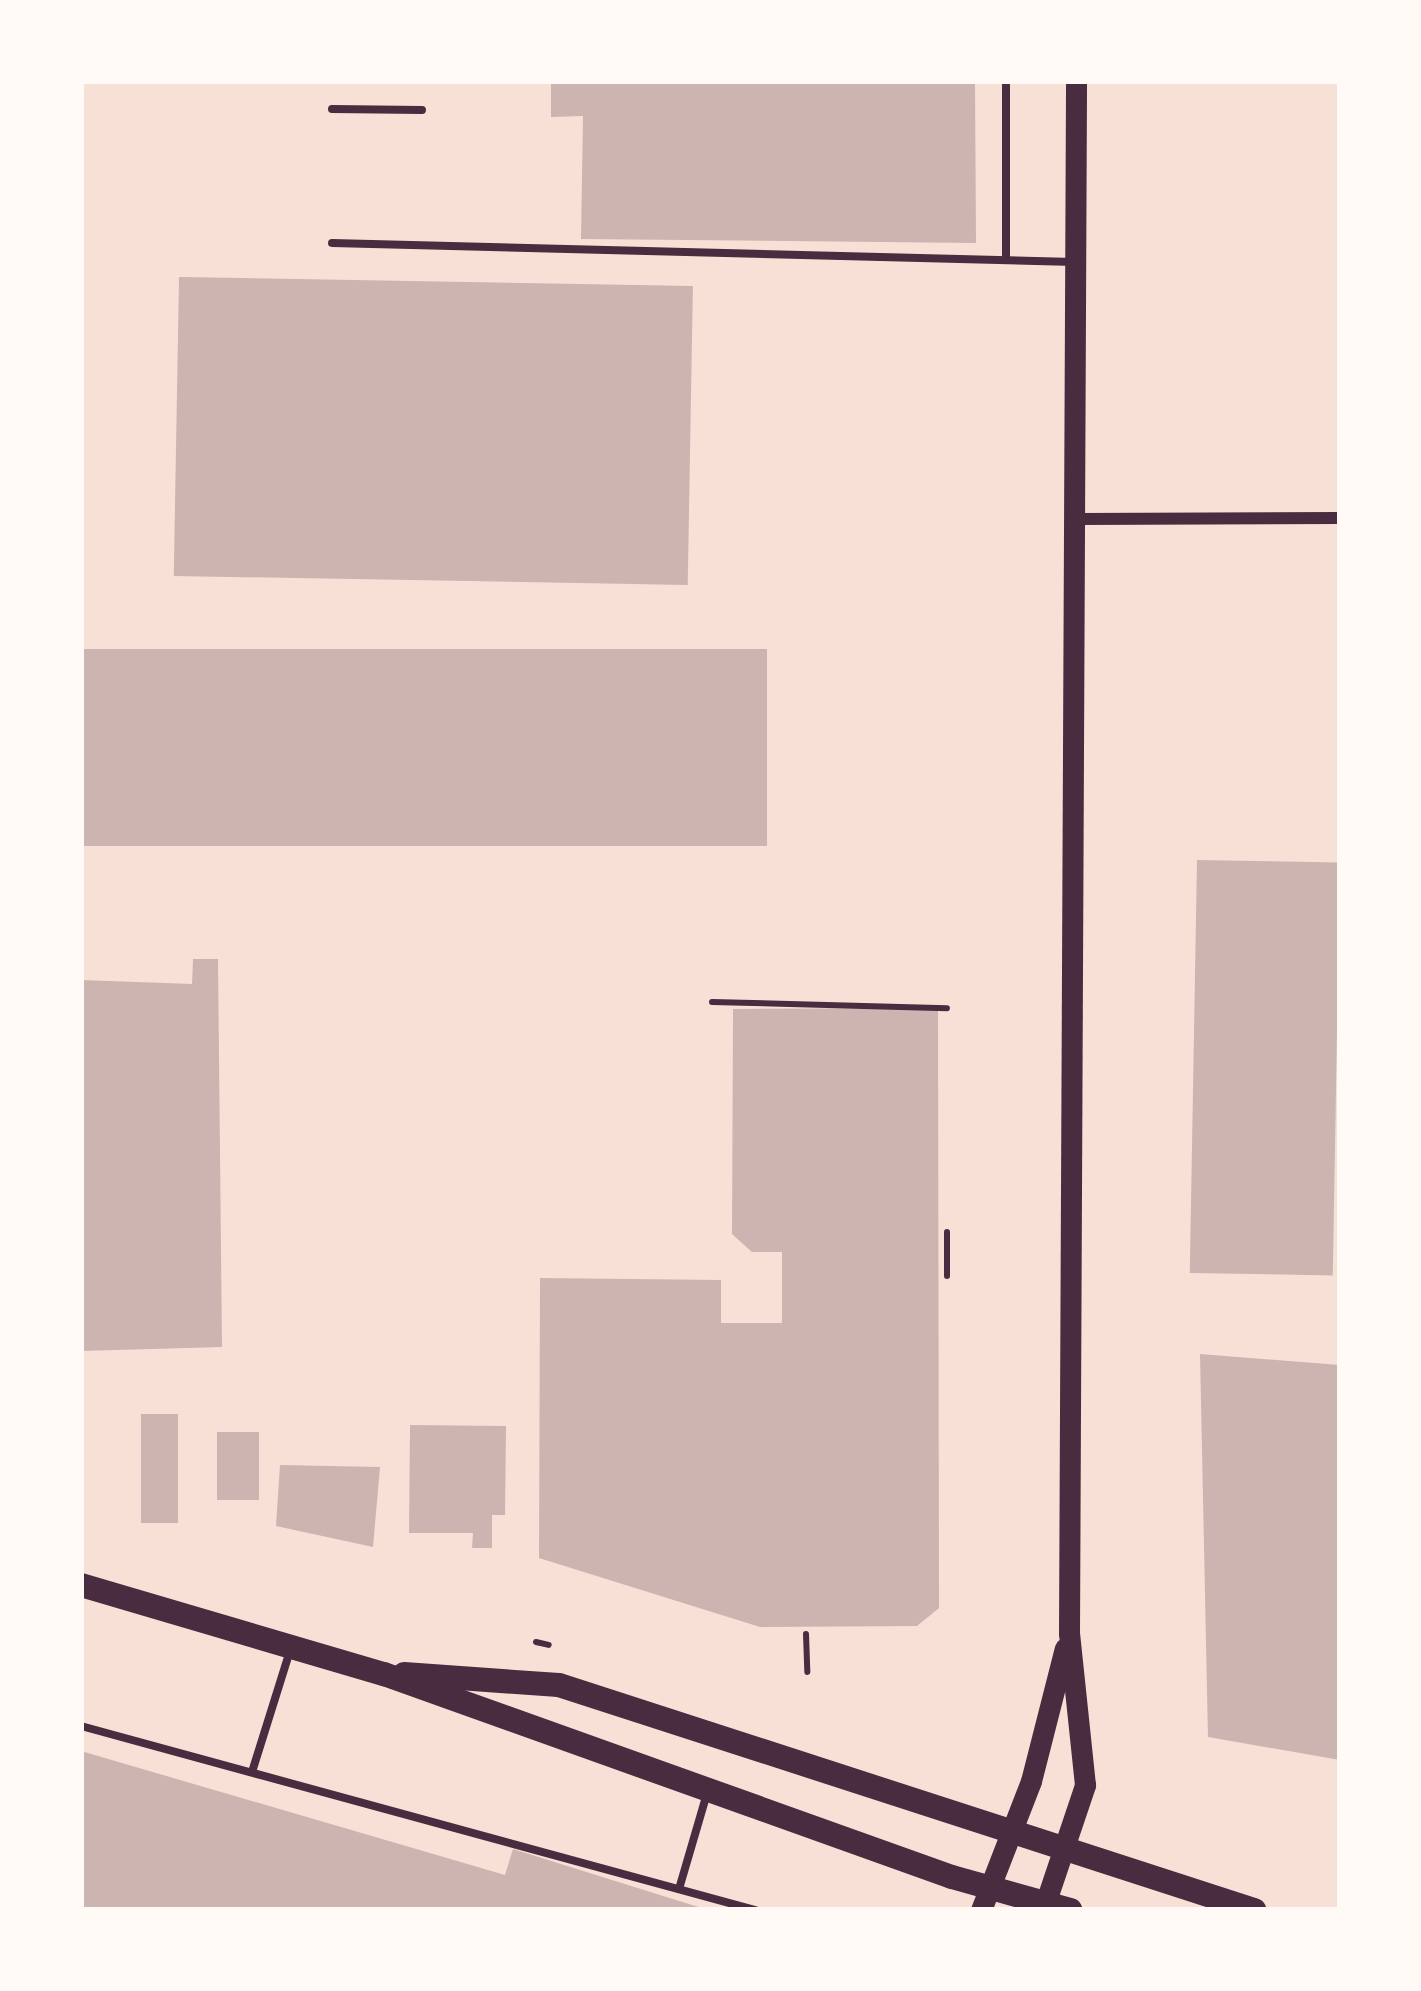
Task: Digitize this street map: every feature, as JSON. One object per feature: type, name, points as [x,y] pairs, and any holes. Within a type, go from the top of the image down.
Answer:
[{"type":"main road","points":[[81,1587],[292,1643],[384,1673],[1053,1908],[1065,1846],[1085,1785],[1069,1633],[1078,519],[1076,81]]},
{"type":"main road","points":[[982,1910],[1012,1828],[1069,1633]]},
{"type":"main road","points":[[384,1673],[560,1684],[1254,1910]]},
{"type":"street","points":[[1078,519],[1340,518]]},
{"type":"lane","points":[[1006,81],[1006,260]]},
{"type":"lane","points":[[332,109],[422,110]]},
{"type":"lane","points":[[332,243],[1079,262]]},
{"type":"lane","points":[[252,1772],[292,1643]]},
{"type":"lane","points":[[81,1726],[755,1910]]},
{"type":"lane","points":[[679,1889],[708,1790]]},
{"type":"path","points":[[712,1002],[947,1008]]},
{"type":"path","points":[[947,1232],[947,1276]]},
{"type":"path","points":[[806,1634],[807,1672]]},
{"type":"path","points":[[536,1642],[549,1645]]},
{"type":"building","points":[[551,81],[975,81],[976,243],[581,239],[583,116],[551,117]]},
{"type":"building","points":[[179,277],[693,286],[688,585],[174,576]]},
{"type":"building","points":[[81,649],[767,649],[767,846],[81,846]]},
{"type":"building","points":[[1197,860],[1340,862],[1333,1275],[1190,1273]]},
{"type":"building","points":[[193,959],[218,959],[222,1347],[81,1351],[81,980],[192,984]]},
{"type":"building","points":[[938,1008],[939,1608],[917,1626],[760,1627],[539,1558],[540,1278],[721,1280],[721,1323],[782,1323],[782,1252],[752,1252],[732,1234],[733,1009]]},
{"type":"building","points":[[1200,1354],[1340,1365],[1340,1760],[1208,1737]]},
{"type":"building","points":[[141,1414],[178,1414],[178,1523],[141,1523]]},
{"type":"building","points":[[410,1425],[506,1426],[505,1515],[492,1515],[492,1548],[472,1548],[473,1533],[409,1533]]},
{"type":"building","points":[[217,1432],[259,1432],[259,1500],[217,1500]]},
{"type":"building","points":[[280,1465],[380,1467],[373,1547],[276,1526]]},
{"type":"building","points":[[81,1751],[505,1875],[513,1849],[708,1910],[81,1910]]}]
